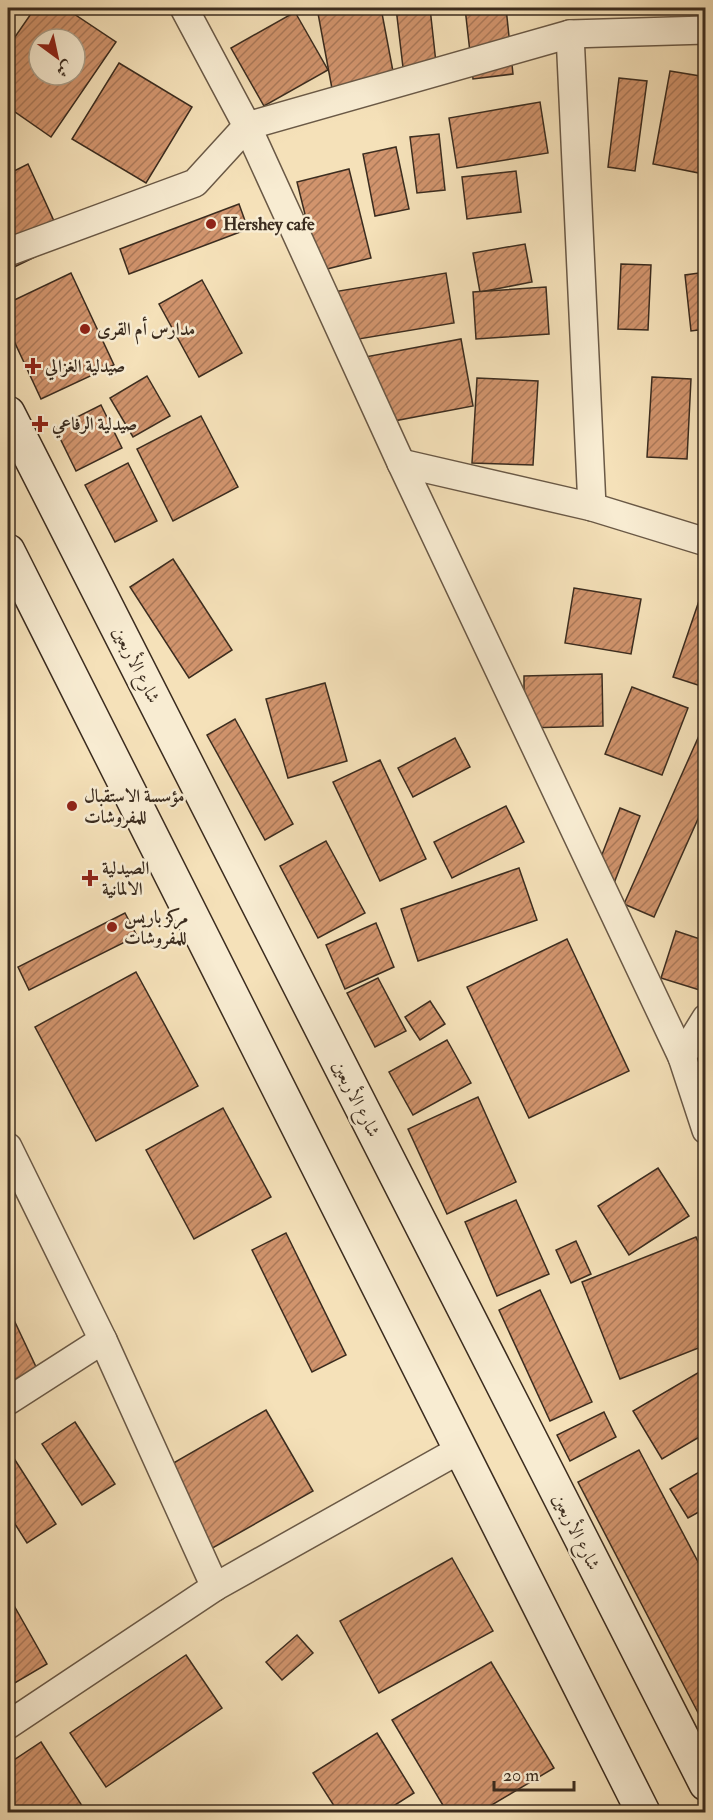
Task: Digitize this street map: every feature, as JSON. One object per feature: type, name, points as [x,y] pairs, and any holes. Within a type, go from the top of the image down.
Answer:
[{"type":"main road","name":"شارع الأربعين","points":[[8,413],[705,1785]]},
{"type":"main road","points":[[8,551],[643,1812]]},
{"type":"street","points":[[184,8],[247,126],[401,463],[682,1057],[705,1130]]},
{"type":"street","points":[[8,252],[195,183],[247,126],[570,34],[705,30]]},
{"type":"street","points":[[570,34],[592,507]]},
{"type":"street","points":[[401,463],[592,507],[705,542]]},
{"type":"street","points":[[682,1057],[705,1017]]},
{"type":"street","points":[[8,1147],[103,1340],[215,1587]]},
{"type":"street","points":[[8,1401],[103,1340]]},
{"type":"street","points":[[8,1725],[215,1587],[461,1449]]},
{"type":"building","points":[[35,8],[65,8],[116,42],[87,84],[87,27],[27,27],[27,87],[85,87],[51,137],[8,107],[8,47]]},
{"type":"building","points":[[317,8],[381,8],[395,82],[333,94]]},
{"type":"building","points":[[396,8],[430,8],[437,72],[404,76]]},
{"type":"building","points":[[465,8],[506,8],[513,74],[473,79]]},
{"type":"building","points":[[295,12],[328,70],[264,106],[231,48]]},
{"type":"building","points":[[119,63],[192,107],[146,183],[72,139]]},
{"type":"building","points":[[670,71],[706,77],[706,141],[699,173],[653,164]]},
{"type":"building","points":[[619,78],[647,81],[635,171],[608,167]]},
{"type":"building","points":[[540,102],[548,153],[457,168],[449,118]]},
{"type":"building","points":[[439,134],[445,190],[417,193],[410,137]]},
{"type":"building","points":[[396,147],[409,209],[375,216],[363,154]]},
{"type":"building","points":[[28,164],[64,243],[8,270],[8,174]]},
{"type":"building","points":[[349,169],[371,258],[319,271],[297,182]]},
{"type":"building","points":[[516,171],[521,212],[467,219],[462,177]]},
{"type":"building","points":[[239,204],[248,229],[129,274],[120,249]]},
{"type":"building","points":[[525,244],[532,282],[480,292],[473,253]]},
{"type":"building","points":[[621,264],[651,265],[648,330],[618,329]]},
{"type":"building","points":[[706,272],[706,329],[691,331],[685,275]]},
{"type":"building","points":[[71,273],[114,365],[41,399],[8,328],[8,303]]},
{"type":"building","points":[[446,273],[454,323],[341,342],[333,292]]},
{"type":"building","points":[[202,280],[242,353],[199,377],[159,304]]},
{"type":"building","points":[[546,287],[549,334],[476,339],[473,292]]},
{"type":"building","points":[[461,339],[473,406],[378,424],[365,357]]},
{"type":"building","points":[[147,376],[170,416],[133,437],[110,398]]},
{"type":"building","points":[[652,377],[691,379],[687,459],[647,457]]},
{"type":"building","points":[[477,378],[538,381],[533,465],[472,463]]},
{"type":"building","points":[[101,405],[122,448],[76,471],[55,428]]},
{"type":"building","points":[[201,416],[238,487],[173,521],[137,449]]},
{"type":"building","points":[[128,463],[157,521],[115,542],[85,485]]},
{"type":"building","points":[[173,559],[232,650],[189,678],[130,587]]},
{"type":"building","points":[[574,588],[641,599],[631,654],[565,643]]},
{"type":"building","points":[[700,598],[706,600],[704,687],[673,677]]},
{"type":"building","points":[[602,674],[603,726],[524,728],[524,676]]},
{"type":"building","points":[[325,683],[347,761],[288,778],[266,699]]},
{"type":"building","points":[[632,687],[688,708],[662,775],[605,754]]},
{"type":"building","points":[[235,719],[293,824],[265,840],[207,735]]},
{"type":"building","points":[[706,720],[706,801],[654,917],[624,904]]},
{"type":"building","points":[[455,738],[470,767],[413,797],[398,768]]},
{"type":"building","points":[[380,760],[426,859],[380,881],[333,782]]},
{"type":"building","points":[[506,806],[524,842],[452,878],[434,842]]},
{"type":"building","points":[[620,808],[640,816],[611,891],[591,883]]},
{"type":"building","points":[[326,841],[365,913],[318,938],[280,866]]},
{"type":"building","points":[[519,868],[537,920],[418,961],[401,909]]},
{"type":"building","points":[[125,913],[137,936],[29,990],[18,967]]},
{"type":"building","points":[[376,923],[394,967],[345,989],[326,945]]},
{"type":"building","points":[[676,931],[706,941],[706,992],[661,978]]},
{"type":"building","points":[[567,939],[629,1071],[529,1118],[467,987]]},
{"type":"building","points":[[136,972],[198,1086],[96,1141],[35,1027]]},
{"type":"building","points":[[378,978],[406,1031],[375,1047],[347,993]]},
{"type":"building","points":[[430,1001],[445,1024],[420,1040],[405,1017]]},
{"type":"building","points":[[447,1040],[471,1083],[413,1115],[389,1072]]},
{"type":"building","points":[[478,1097],[516,1182],[447,1214],[408,1129]]},
{"type":"building","points":[[223,1108],[271,1197],[194,1239],[146,1150]]},
{"type":"building","points":[[658,1168],[689,1216],[629,1255],[598,1206]]},
{"type":"building","points":[[516,1200],[549,1274],[497,1296],[465,1222]]},
{"type":"building","points":[[286,1233],[346,1355],[312,1372],[252,1250]]},
{"type":"building","points":[[696,1237],[706,1261],[706,1345],[620,1379],[582,1282]]},
{"type":"building","points":[[576,1241],[591,1274],[571,1283],[556,1250]]},
{"type":"building","points":[[540,1290],[592,1402],[550,1421],[499,1310]]},
{"type":"building","points":[[14,1320],[37,1369],[8,1383],[8,1323]]},
{"type":"building","points":[[706,1368],[706,1433],[662,1459],[633,1411]]},
{"type":"building","points":[[266,1410],[313,1491],[209,1550],[163,1469]]},
{"type":"building","points":[[604,1412],[616,1437],[570,1461],[557,1435]]},
{"type":"building","points":[[75,1422],[115,1484],[82,1505],[42,1444]]},
{"type":"building","points":[[8,1449],[56,1524],[27,1543],[8,1513]]},
{"type":"building","points":[[639,1450],[706,1577],[706,1728],[578,1482]]},
{"type":"building","points":[[706,1468],[706,1508],[688,1518],[670,1489]]},
{"type":"building","points":[[452,1558],[493,1631],[379,1693],[340,1621]]},
{"type":"building","points":[[8,1595],[47,1664],[8,1687]]},
{"type":"building","points":[[297,1635],[313,1653],[282,1680],[266,1662]]},
{"type":"building","points":[[186,1655],[222,1708],[106,1787],[70,1733]]},
{"type":"building","points":[[491,1662],[554,1768],[480,1812],[447,1812],[392,1720]]},
{"type":"building","points":[[377,1733],[414,1793],[384,1812],[338,1812],[313,1773]]},
{"type":"building","points":[[41,1742],[86,1812],[8,1812],[8,1764]]},
{"type":"place","name":"Hershey cafe","points":[[211,224]]},
{"type":"place","name":"مدارس أم القرى","points":[[85,329]]},
{"type":"place","name":"صيدلية الغزالي","points":[[33,366]]},
{"type":"place","name":"صيدلية الرفاعي","points":[[40,424]]},
{"type":"place","name":"مؤسسة الاستقبال للمفروشات","points":[[72,806]]},
{"type":"place","name":"الصيدلية الالمانية","points":[[90,878]]},
{"type":"place","name":"مركز باريس للمفروشات","points":[[112,927]]}]
